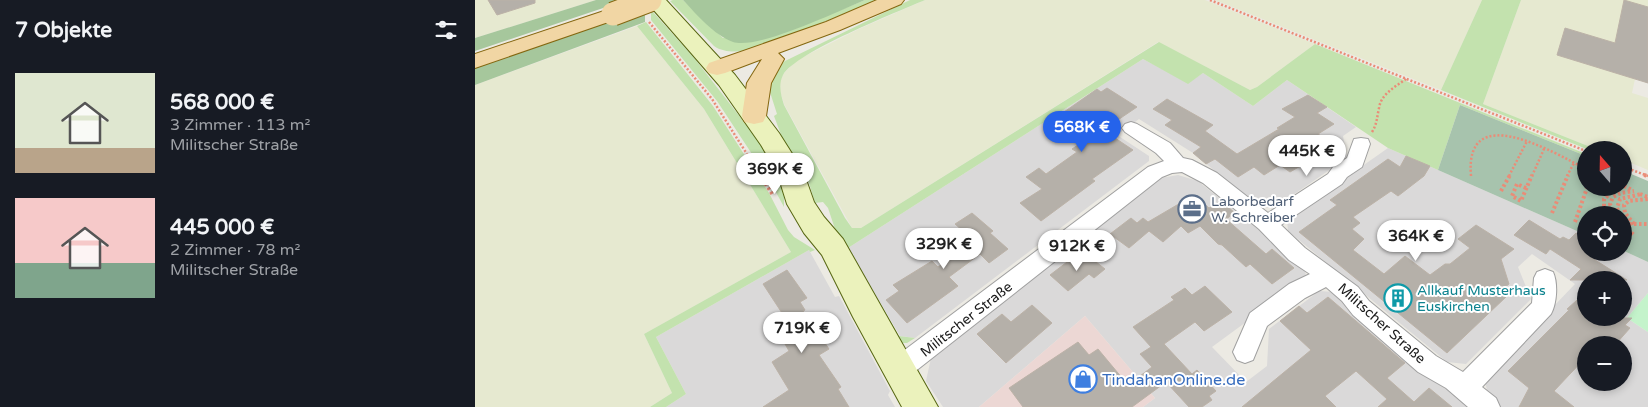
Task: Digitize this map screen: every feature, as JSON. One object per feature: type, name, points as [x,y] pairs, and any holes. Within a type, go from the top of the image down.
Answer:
[{"type":"main road","points":[[722,74],[893,0]]},
{"type":"main road","points":[[475,61],[613,14],[654,6]]},
{"type":"main road","points":[[722,74],[773,59],[819,36],[833,26]]},
{"type":"main road","points":[[754,116],[759,83],[773,59]]},
{"type":"street","points":[[654,6],[722,74],[754,116],[790,171],[801,204],[809,218],[833,247],[921,407]]},
{"type":"street","name":"Militscher Straße","points":[[1131,128],[1163,148],[1177,164]]},
{"type":"street","points":[[1266,222],[1285,214],[1335,179],[1340,172],[1355,162],[1361,144]]},
{"type":"street","name":"Militscher Straße","points":[[899,369],[1155,172],[1177,164],[1199,171],[1266,222],[1284,244],[1350,294],[1361,308],[1427,364],[1464,388],[1487,407]]},
{"type":"street","name":"Militscher Straße","points":[[1245,352],[1258,320],[1297,291],[1312,285],[1326,274]]},
{"type":"street","points":[[1464,388],[1543,307],[1545,278]]},
{"type":"path","points":[[1210,0],[1577,148]]},
{"type":"path","points":[[654,6],[650,23],[712,99],[774,196]]},
{"type":"path","points":[[1361,144],[1377,126],[1379,108],[1383,97],[1406,78]]},
{"type":"path","points":[[1471,176],[1473,150],[1481,140],[1497,136],[1527,141],[1577,164]]},
{"type":"path","points":[[1501,190],[1527,141]]},
{"type":"path","points":[[1527,188],[1517,184],[1512,196],[1521,201],[1527,188],[1544,150]]},
{"type":"path","points":[[1552,213],[1562,185],[1574,163]]},
{"type":"path","points":[[1633,170],[1648,176]]},
{"type":"path","points":[[1634,191],[1648,198]]},
{"type":"path","points":[[1618,206],[1620,199],[1641,194]]},
{"type":"path","points":[[1575,222],[1584,196]]},
{"type":"path","points":[[1648,198],[1629,201],[1625,205],[1627,216],[1634,224],[1648,224]]},
{"type":"shaded area","points":[[1143,59],[1188,83],[1203,73],[1253,106],[1287,80],[1356,127],[1343,136],[1347,158],[1274,208],[1259,207],[1193,153],[1139,119],[1117,135],[1149,156],[1149,161],[915,338],[900,336],[848,248]]},
{"type":"shaded area","points":[[1388,148],[1577,231],[1577,261],[1632,261],[1632,255],[1648,262],[1648,293],[1632,312],[1632,271],[1577,271],[1577,326],[1632,326],[1632,321],[1648,332],[1648,407],[1501,407],[1489,397],[1484,379],[1575,284],[1532,254],[1518,267],[1531,299],[1466,364],[1447,362],[1288,231],[1287,219]]},
{"type":"shaded area","points":[[1178,175],[1198,181],[1305,267],[1306,278],[1212,347],[1246,382],[1267,366],[1269,329],[1319,291],[1334,292],[1469,407],[1143,407],[1155,398],[1085,316],[979,407],[943,407],[926,381],[931,358],[1161,178]]},
{"type":"shaded area","points":[[809,250],[835,297],[839,296],[890,391],[888,395],[895,407],[666,407],[686,394],[656,337]]},
{"type":"shaded area","points":[[1085,316],[1155,398],[1143,407],[979,407]]},
{"type":"green space","points":[[475,0],[596,0],[475,38]]},
{"type":"green space","points":[[596,0],[627,0],[475,51],[475,38]]},
{"type":"green space","points":[[683,0],[723,38],[816,20],[865,0],[878,0],[799,32],[743,51],[736,51],[724,50],[714,46],[670,1]]},
{"type":"green space","points":[[683,0],[865,0],[779,35],[745,43],[733,42],[719,35]]},
{"type":"green space","points":[[910,0],[925,0],[826,44],[792,66],[781,79],[784,105],[852,228],[861,228],[1159,42],[1250,90],[1257,87],[1315,44],[1577,150],[1577,152],[1460,105],[1438,170],[1388,148],[1287,80],[1253,106],[1203,73],[1188,84],[1143,59],[848,248],[899,336],[915,338],[907,343],[900,343],[837,235],[828,208],[823,202],[815,203],[809,183],[783,140],[774,116],[777,114],[768,86],[776,68],[785,61]]},
{"type":"green space","points":[[925,0],[1205,0],[1315,44],[1257,87],[1250,90],[1158,42],[861,228],[852,228],[784,104],[780,91],[780,81],[784,73],[797,60],[859,29]]},
{"type":"green space","points":[[1215,0],[1482,0],[1441,90]]},
{"type":"green space","points":[[1482,0],[1521,0],[1483,104],[1577,142],[1577,145],[1441,90]]},
{"type":"green space","points":[[1521,0],[1648,0],[1648,83],[1635,79],[1632,93],[1648,98],[1648,170],[1633,164],[1633,141],[1577,142],[1483,104]]},
{"type":"green space","points":[[645,12],[645,22],[475,85],[475,68],[617,19]]},
{"type":"green space","points":[[653,12],[695,59],[778,169],[784,190],[784,207],[771,183],[717,101],[651,20],[651,13]]},
{"type":"green space","points":[[646,22],[713,106],[769,193],[788,230],[794,237],[815,250],[810,252],[809,250],[656,337],[686,394],[666,407],[650,407],[672,393],[644,334],[791,252],[704,109],[637,26]]},
{"type":"green space","points":[[637,26],[704,109],[791,252],[644,334],[672,393],[650,407],[475,407],[475,85]]},
{"type":"green space","points":[[1460,105],[1577,152],[1577,196],[1633,196],[1633,175],[1648,181],[1648,262],[1632,255],[1632,206],[1577,206],[1577,231],[1438,170]]},
{"type":"green space","points":[[1648,293],[1648,332],[1632,321],[1632,312]]},
{"type":"building","points":[[488,0],[535,0],[535,3],[497,15]]},
{"type":"building","points":[[1624,0],[1648,7],[1648,83],[1557,55],[1565,28],[1615,43]]},
{"type":"building","points":[[1107,88],[1137,107],[1103,130],[1133,150],[1092,179],[1095,181],[1041,221],[1020,203],[1042,189],[1026,177],[1039,168],[1046,174],[1077,152],[1072,149],[1081,143],[1071,135],[1083,128],[1064,112],[1097,89],[1101,92]]},
{"type":"building","points":[[1308,95],[1327,107],[1317,113],[1334,124],[1318,134],[1331,143],[1306,158],[1309,161],[1290,172],[1280,165],[1264,175],[1254,167],[1238,177],[1215,159],[1206,164],[1193,153],[1201,147],[1165,125],[1172,120],[1153,109],[1167,99],[1213,125],[1205,131],[1237,154],[1279,129],[1277,128],[1295,117],[1282,109]]},
{"type":"building","points":[[1406,156],[1430,166],[1424,176],[1398,196],[1391,191],[1353,217],[1360,223],[1352,229],[1364,239],[1353,250],[1384,274],[1405,256],[1430,275],[1445,264],[1450,264],[1470,248],[1458,239],[1476,225],[1514,249],[1501,259],[1509,284],[1500,291],[1507,296],[1447,353],[1299,232],[1337,205],[1330,200],[1388,159],[1400,167]]},
{"type":"building","points":[[1194,195],[1209,208],[1221,201],[1235,213],[1226,219],[1266,254],[1272,249],[1294,268],[1272,284],[1250,264],[1246,267],[1200,226],[1188,233],[1181,226],[1163,242],[1149,231],[1129,248],[1110,234],[1131,218],[1137,223],[1143,218],[1148,222]]},
{"type":"building","points":[[972,213],[993,231],[990,233],[1008,249],[989,263],[980,254],[949,277],[958,286],[907,323],[886,300],[899,291],[893,285],[932,261],[938,267],[966,247],[955,237],[963,231],[955,224]]},
{"type":"building","points":[[1529,220],[1560,239],[1563,237],[1569,240],[1576,233],[1577,261],[1597,261],[1613,271],[1579,271],[1581,269],[1550,249],[1546,254],[1514,235]]},
{"type":"building","points":[[1086,254],[1105,269],[1094,278],[1089,274],[1068,291],[1050,275],[1071,259],[1075,263]]},
{"type":"building","points":[[787,270],[807,298],[800,302],[805,310],[803,311],[829,349],[819,355],[841,387],[838,389],[849,407],[763,407],[789,390],[772,362],[789,351],[785,344],[797,336],[763,284]]},
{"type":"building","points":[[1577,273],[1577,280],[1570,280]]},
{"type":"building","points":[[1205,286],[1232,312],[1204,331],[1195,322],[1164,344],[1192,374],[1197,370],[1216,391],[1209,396],[1212,400],[1202,407],[1189,407],[1166,382],[1132,407],[1023,407],[1009,388],[1078,342],[1089,355],[1098,349],[1128,385],[1152,367],[1140,354],[1151,347],[1133,327],[1174,300],[1171,297],[1185,288],[1192,295]]},
{"type":"building","points":[[1328,297],[1405,363],[1387,378],[1414,402],[1429,388],[1452,407],[1378,407],[1387,399],[1356,371],[1325,396],[1336,407],[1242,407],[1311,350],[1280,321],[1299,306],[1307,313]]},
{"type":"building","points":[[1577,300],[1577,326],[1627,326],[1630,328],[1623,336],[1577,336],[1577,367],[1554,391],[1574,407],[1519,407],[1529,388],[1508,371],[1569,310],[1567,309]]},
{"type":"building","points":[[1032,305],[1052,323],[1006,363],[977,334],[1002,314],[1011,322]]},
{"type":"place","name":"Laborbedarf W. Schreiber","points":[[1192,209]]},
{"type":"place","name":"Allkauf Musterhaus Euskirchen","points":[[1398,298]]},
{"type":"place","name":"TindahanOnline.de","points":[[1083,379]]}]
